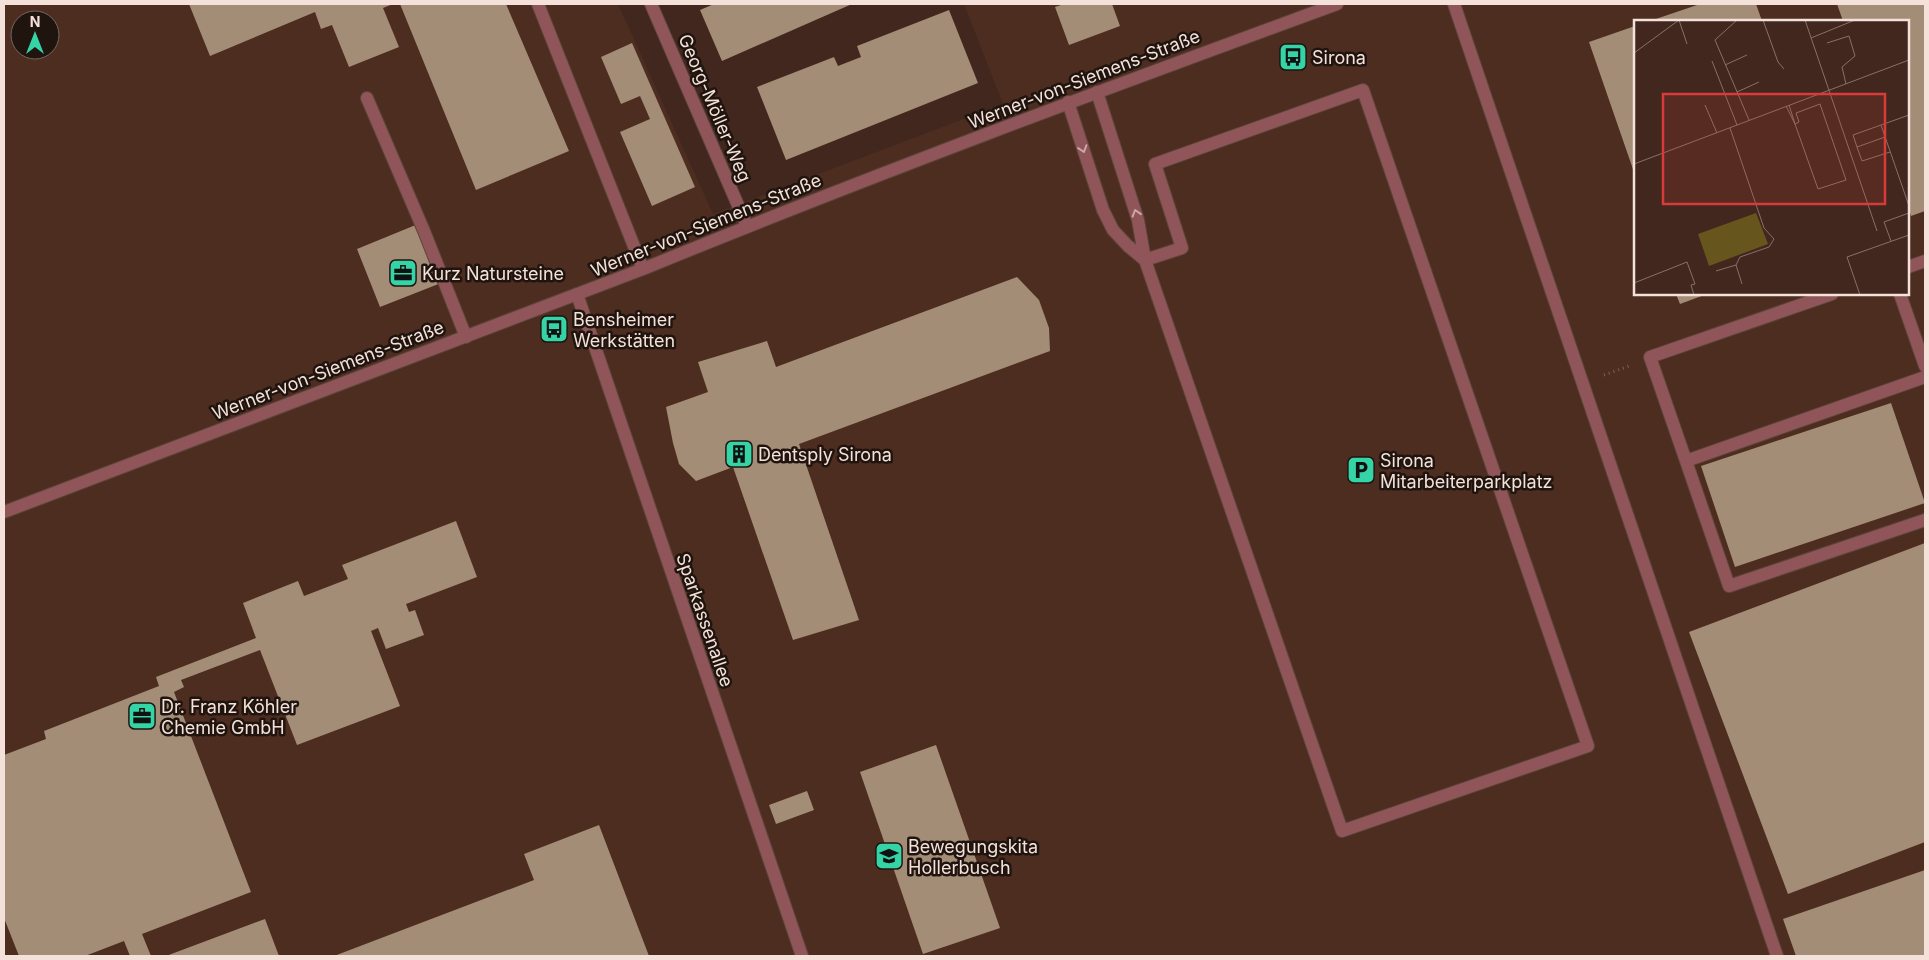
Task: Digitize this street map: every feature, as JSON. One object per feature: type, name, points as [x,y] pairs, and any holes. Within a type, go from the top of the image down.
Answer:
[{"type":"street","points":[[538,4],[643,269]]},
{"type":"street","name":"Georg-Möller-Weg","points":[[651,4],[747,226]]},
{"type":"street","name":"Werner-von-Siemens-Straße","points":[[4,512],[643,269],[747,226],[1068,102],[1337,4]]},
{"type":"street","points":[[1454,4],[1778,956]]},
{"type":"street","points":[[1097,92],[1138,220],[1145,260],[1342,831],[1588,746],[1363,90],[1155,164],[1182,248],[1145,260]]},
{"type":"street","points":[[367,98],[424,231],[466,337]]},
{"type":"street","points":[[1068,102],[1104,210],[1113,230],[1145,260]]},
{"type":"street","points":[[1909,267],[1925,261]]},
{"type":"street","name":"Sparkassenallee","points":[[577,294],[802,956]]},
{"type":"street","points":[[1829,295],[1650,357],[1729,586],[1925,520]]},
{"type":"street","points":[[1900,295],[1925,366]]},
{"type":"street","points":[[1686,461],[1925,377]]},
{"type":"shaded area","points":[[4,4],[618,4],[713,214],[1003,104],[964,4],[1925,4],[1925,956],[4,956]]},
{"type":"building","points":[[189,4],[393,4],[383,8],[399,47],[349,67],[332,25],[321,29],[315,12],[210,56]]},
{"type":"building","points":[[400,4],[506,4],[569,151],[476,190]]},
{"type":"building","points":[[714,4],[852,4],[722,61],[700,10]]},
{"type":"building","points":[[1064,4],[1112,4],[1120,26],[1069,45],[1055,7]]},
{"type":"building","points":[[1700,4],[1756,4],[1762,20],[1653,20]]},
{"type":"building","points":[[1837,4],[1925,4],[1925,211],[1911,216],[1909,209],[1909,20],[1843,20]]},
{"type":"building","points":[[949,10],[978,83],[786,160],[757,87],[834,57],[838,66],[861,57],[857,46]]},
{"type":"building","points":[[1634,26],[1634,172],[1589,42]]},
{"type":"building","points":[[632,43],[695,187],[652,206],[620,132],[650,119],[640,96],[621,104],[601,57]]},
{"type":"building","points":[[418,224],[441,283],[380,307],[357,249]]},
{"type":"building","name":"Dentsply Sirona","points":[[1017,277],[1039,300],[1049,328],[1050,351],[799,444],[859,620],[793,640],[733,467],[696,481],[679,464],[666,407],[708,392],[698,362],[767,341],[776,367]]},
{"type":"building","points":[[1676,295],[1704,295],[1680,304]]},
{"type":"building","points":[[1891,403],[1925,503],[1735,567],[1701,466]]},
{"type":"building","points":[[456,521],[477,577],[406,604],[409,612],[415,610],[424,635],[386,649],[378,628],[371,631],[400,706],[297,745],[260,650],[181,680],[184,687],[174,692],[251,892],[142,934],[151,956],[130,956],[124,941],[85,956],[19,956],[4,918],[4,755],[46,739],[44,731],[159,686],[156,677],[256,638],[243,603],[298,581],[304,596],[348,579],[342,565]]},
{"type":"building","points":[[1925,543],[1925,842],[1788,894],[1689,632]]},
{"type":"building","points":[[936,745],[1000,928],[923,954],[860,772]]},
{"type":"building","points":[[807,791],[814,810],[776,824],[769,805]]},
{"type":"building","points":[[599,825],[649,956],[334,956],[534,880],[524,854]]},
{"type":"building","points":[[1925,870],[1925,956],[1796,956],[1783,919]]},
{"type":"building","points":[[265,919],[279,956],[166,956]]},
{"type":"place","name":"Sirona","points":[[1293,57]]},
{"type":"place","name":"Kurz Natursteine","points":[[403,273]]},
{"type":"place","name":"Bensheimer Werkstätten","points":[[554,329]]},
{"type":"place","name":"Dentsply Sirona","points":[[739,454]]},
{"type":"place","name":"Sirona Mitarbeiterparkplatz","points":[[1361,470]]},
{"type":"place","name":"Dr. Franz Köhler Chemie GmbH","points":[[142,716]]},
{"type":"place","name":"Bewegungskita Hollerbusch","points":[[889,856]]}]
